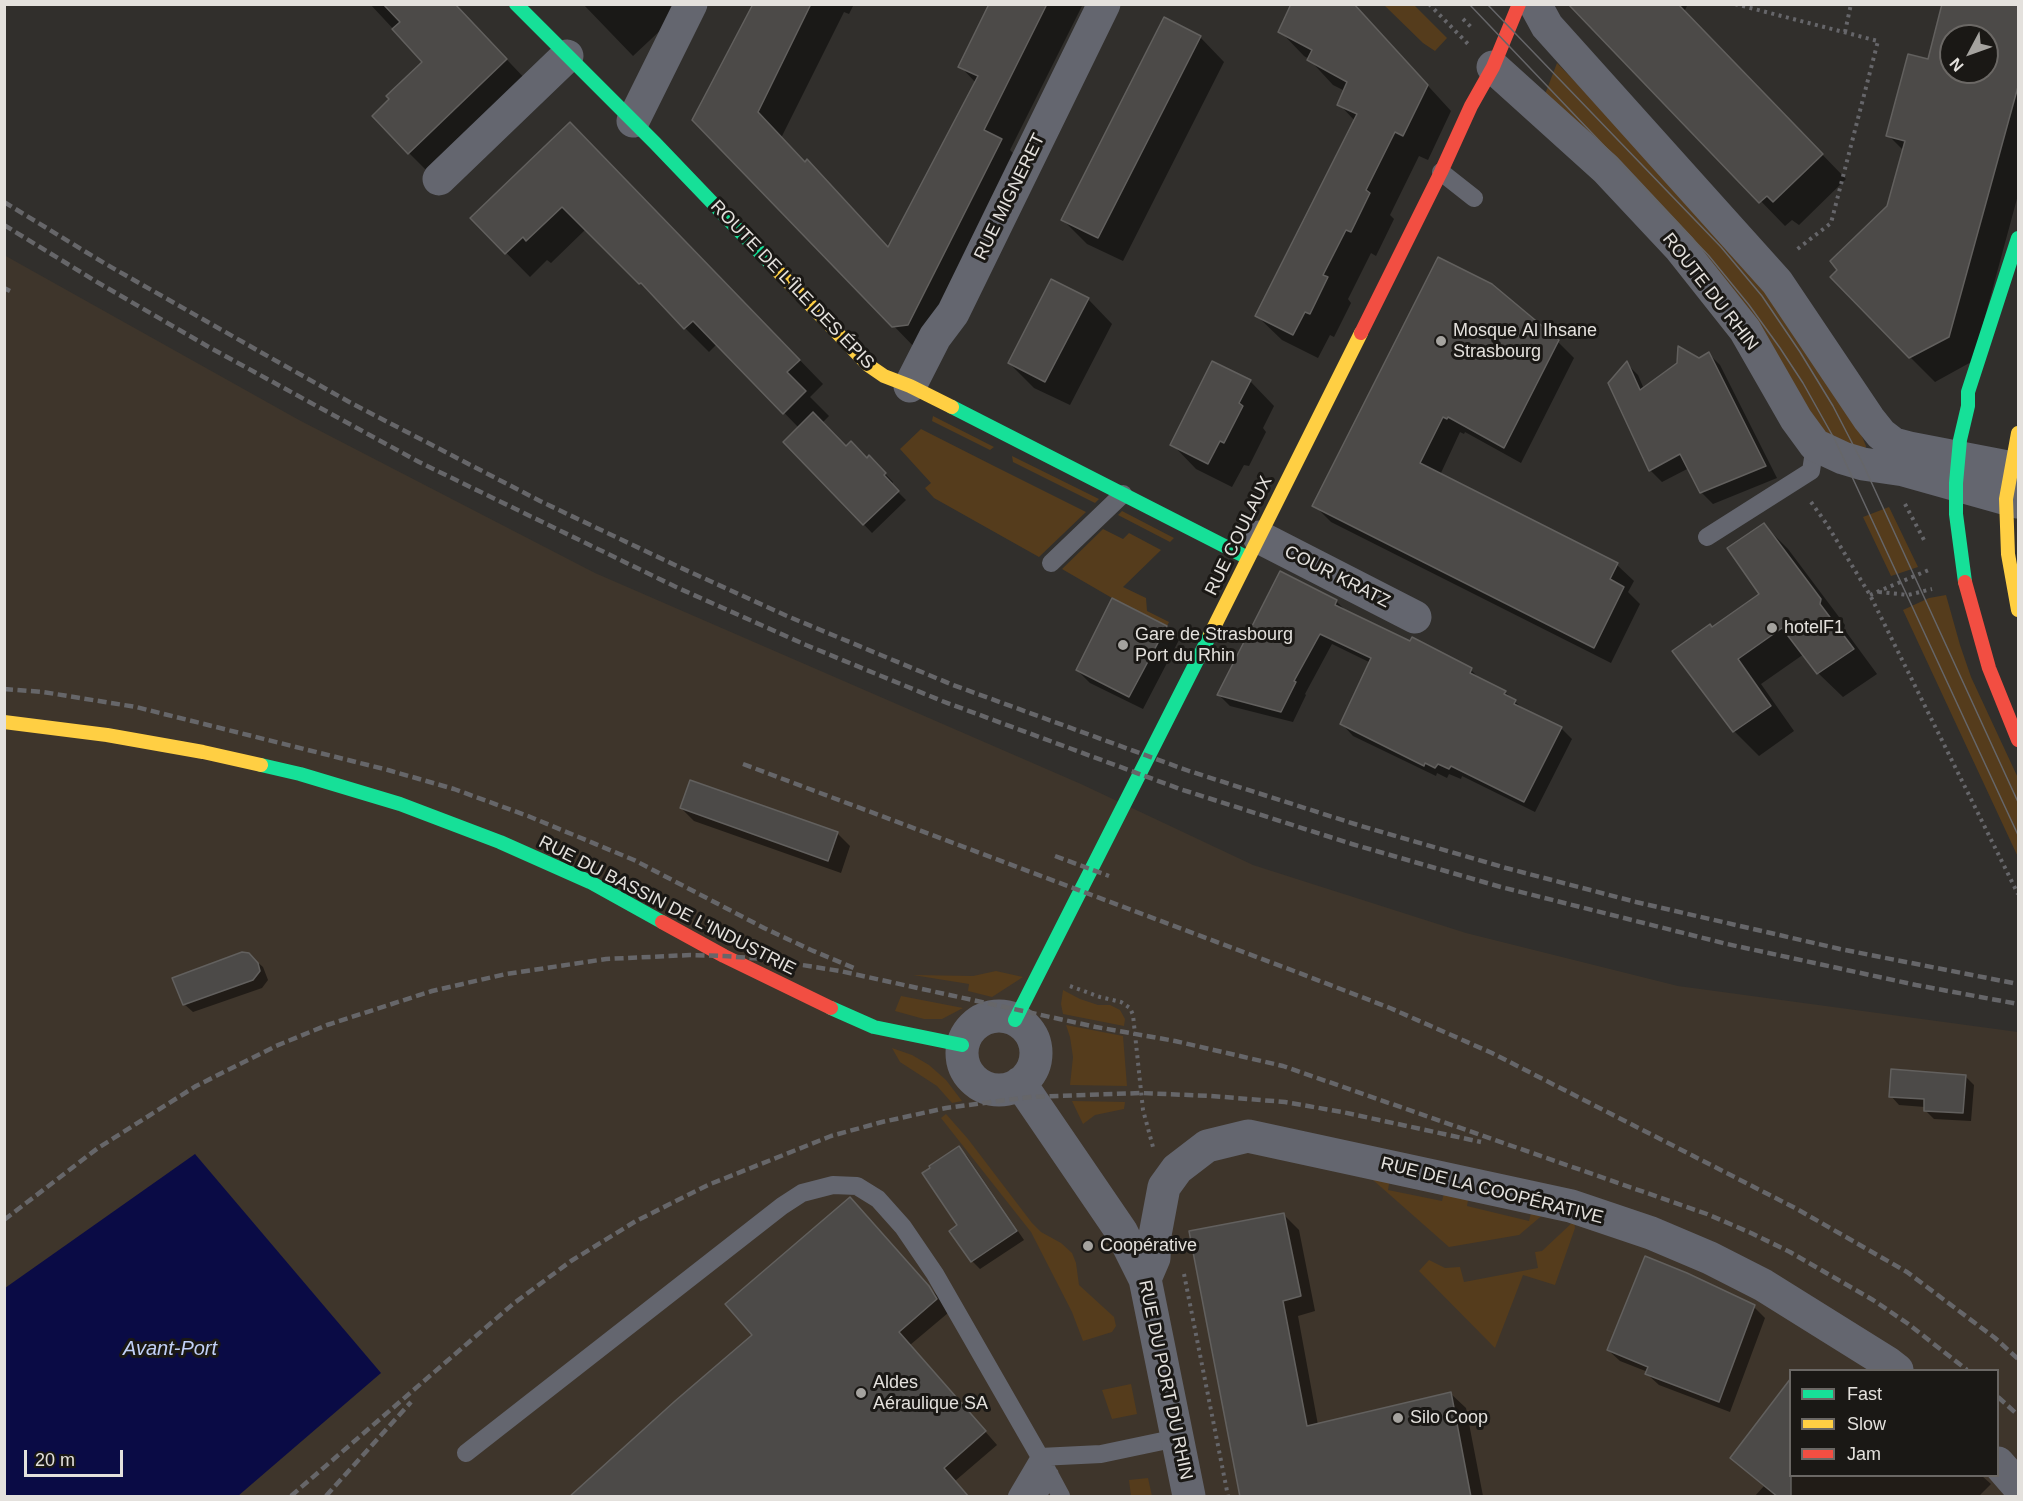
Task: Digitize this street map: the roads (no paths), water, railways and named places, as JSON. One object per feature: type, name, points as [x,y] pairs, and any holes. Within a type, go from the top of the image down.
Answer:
[{"type":"street","name":"ROUTE DE L'ÎLE DES ÉPIS","points":[[516,4],[633,121],[868,365],[884,376],[910,386],[1123,494],[1253,548]]},
{"type":"street","points":[[633,121],[691,4]]},
{"type":"street","name":"RUE MIGNERET","points":[[910,386],[935,337],[953,314],[1104,4]]},
{"type":"street","name":"RUE COULAUX","points":[[1015,1020],[1441,172],[1471,106],[1493,67],[1519,4]]},
{"type":"street","points":[[1535,4],[1547,26],[1777,282],[1881,434],[1894,444],[1957,471],[2012,501]]},
{"type":"street","points":[[439,179],[567,56]]},
{"type":"street","name":"ROUTE DU RHIN","points":[[1493,67],[1606,169],[1680,248],[1745,330],[1796,419],[1815,445]]},
{"type":"street","points":[[2019,238],[1968,392],[1957,471],[1956,514],[1965,583],[1989,668],[2019,740]]},
{"type":"street","points":[[2019,433],[2008,554],[2019,610]]},
{"type":"street","points":[[1815,445],[1863,464],[1904,470],[1957,471],[2015,468]]},
{"type":"street","name":"COUR KRATZ","points":[[1253,548],[1415,617]]},
{"type":"street","name":"RUE DU BASSIN DE L'INDUSTRIE","points":[[4,722],[107,735],[202,752],[300,774],[400,804],[500,842],[590,882],[775,982],[874,1027],[962,1045]]},
{"type":"street","points":[[998,1016],[1015,1020],[1028,1030],[1034,1040],[1035,1062],[1031,1072],[1010,1090],[988,1090],[973,1081],[963,1068],[962,1045],[966,1035],[977,1023],[987,1017],[998,1016]]},
{"type":"street","name":"RUE DU PORT DU RHIN","points":[[1020,1083],[1121,1231],[1145,1279],[1189,1497]]},
{"type":"street","name":"RUE DE LA COOPÉRATIVE","points":[[1145,1279],[1154,1258],[1155,1235],[1164,1187],[1177,1169],[1207,1146],[1248,1136],[1571,1206],[1651,1233],[1710,1258],[1763,1285],[1895,1369]]},
{"type":"street","points":[[1999,1464],[2019,1486]]},
{"type":"lane","points":[[1441,172],[1474,198]]},
{"type":"lane","points":[[1707,537],[1811,471],[1815,445]]},
{"type":"lane","points":[[1051,563],[1123,494]]},
{"type":"lane","points":[[466,1453],[782,1206],[802,1193],[832,1185],[857,1186],[878,1199],[903,1227],[934,1274],[1040,1457],[1056,1490],[1037,1497]]},
{"type":"lane","points":[[1040,1457],[1101,1454],[1177,1438]]},
{"type":"lane","points":[[1017,1497],[1040,1457]]},
{"type":"water","name":"Avant-Port","points":[[195,1154],[381,1373],[238,1496],[5,1496],[5,1288]]},
{"type":"tram line","points":[[1469,4],[1709,256],[1780,348],[1835,440],[2018,835]]},
{"type":"tram line","points":[[1487,4],[1721,247],[1762,296],[1800,352],[1833,406],[1863,464],[2018,802]]},
{"type":"railway","points":[[4,202],[104,263],[351,403],[540,501],[787,616],[953,685],[1189,771],[1358,825],[1506,868],[1636,902],[1840,949],[2018,984]]},
{"type":"railway","points":[[4,225],[207,346],[419,462],[676,587],[806,645],[942,701],[1180,789],[1352,844],[1501,887],[1727,944],[1916,985],[2018,1004]]},
{"type":"railway","points":[[4,288],[10,291]]},
{"type":"railway","points":[[4,689],[43,692],[136,707],[388,770],[454,789],[528,816],[634,860],[764,928],[854,968]]},
{"type":"railway","points":[[743,764],[1390,1008],[1492,1053],[1797,1209],[1907,1272],[1995,1338],[2018,1359]]},
{"type":"railway","points":[[1055,856],[1109,876]]},
{"type":"railway","points":[[4,1220],[98,1148],[196,1086],[276,1046],[327,1025],[432,991],[506,974],[606,959],[690,955],[764,959],[840,971],[1283,1066],[1707,1214],[1751,1233],[1790,1252],[1873,1300],[1907,1323],[1966,1369]]},
{"type":"railway","points":[[291,1496],[513,1304],[571,1261],[636,1221],[708,1185],[831,1136],[946,1108],[1030,1097],[1141,1093],[1285,1102],[1481,1142]]},
{"type":"railway","points":[[1999,1398],[2018,1415]]},
{"type":"railway","points":[[326,1496],[411,1402]]},
{"type":"place","name":"Mosque Al Ihsane Strasbourg","points":[[1441,341]]},
{"type":"place","name":"hotelF1","points":[[1772,628]]},
{"type":"place","name":"Gare de Strasbourg Port du Rhin","points":[[1123,645]]},
{"type":"place","name":"Coopérative","points":[[1088,1246]]},
{"type":"place","name":"Aldes Aéraulique SA","points":[[861,1393]]},
{"type":"place","name":"Silo Coop","points":[[1398,1418]]}]
